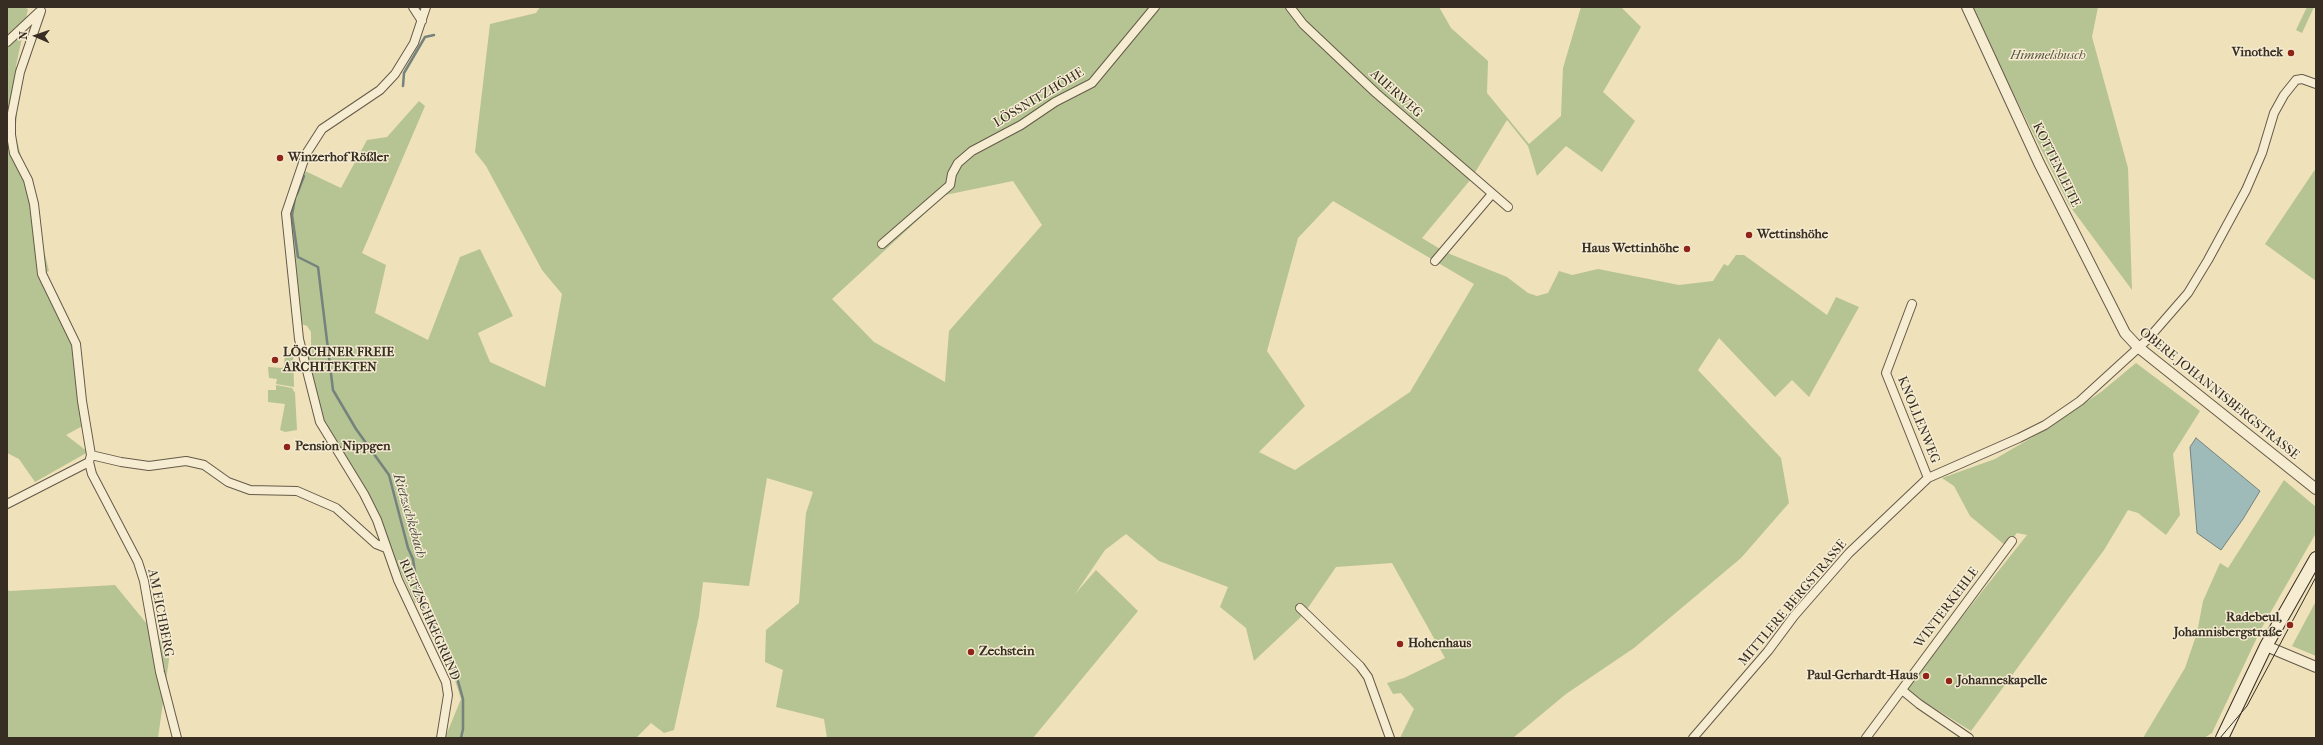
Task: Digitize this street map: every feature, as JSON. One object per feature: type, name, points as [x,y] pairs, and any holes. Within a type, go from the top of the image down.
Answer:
[{"type":"main road","points":[[2222,738],[2266,646],[2316,558]]},
{"type":"street","points":[[413,7],[422,21]]},
{"type":"street","name":"RIETZSCHKEGRUND","points":[[426,7],[414,43],[396,74],[380,90],[322,129],[306,154],[286,213],[299,339],[320,422],[364,494],[377,520],[398,580],[446,682],[448,694],[441,738]]},
{"type":"street","name":"LÖSSNITZHÖHE","points":[[882,244],[950,185],[952,174],[958,163],[972,151],[1021,125],[1055,102],[1092,83],[1155,7]]},
{"type":"street","name":"AUERWEG","points":[[1290,7],[1302,24],[1376,93],[1508,207]]},
{"type":"street","name":"KOTTENLEITE","points":[[1967,7],[2039,163],[2125,333]]},
{"type":"street","points":[[7,42],[42,9]]},
{"type":"street","name":"AM EICHBERG","points":[[42,9],[20,72],[11,118],[10,135],[14,153],[28,180],[34,204],[42,274],[76,344],[90,459],[98,489],[138,562],[144,581],[160,672],[177,738]]},
{"type":"street","name":"MITTLERE BERGSTRASSE","points":[[1693,738],[1768,651],[1799,610],[1850,553],[1928,478],[2045,425],[2080,401],[2163,323],[2188,293],[2208,260],[2246,190],[2262,153],[2274,113],[2284,95],[2296,80],[2302,79],[2316,84]]},
{"type":"street","points":[[1435,261],[1492,194]]},
{"type":"street","name":"KNOLLENWEG","points":[[1912,304],[1886,373],[1928,478]]},
{"type":"street","name":"OBERE JOHANNISBERGSTRASSE","points":[[2125,333],[2138,347],[2316,489]]},
{"type":"street","points":[[7,504],[90,459],[149,466],[186,461],[204,465],[228,482],[250,490],[297,491],[336,508],[376,544],[386,548]]},
{"type":"street","name":"WINTERKEHLE","points":[[1866,738],[2012,542]]},
{"type":"street","points":[[1300,608],[1360,666],[1368,677],[1390,738]]},
{"type":"street","points":[[2266,646],[2316,667]]},
{"type":"street","points":[[1902,690],[1919,704],[1969,738]]},
{"type":"green space","points":[[7,7],[23,7],[28,9],[16,66],[17,116],[15,132],[49,271],[42,274],[76,344],[86,424],[66,435],[88,452],[35,482],[19,459],[7,453]]},
{"type":"green space","points":[[540,7],[1439,7],[1451,28],[1488,61],[1487,93],[1529,144],[1561,116],[1563,68],[1581,7],[1621,7],[1641,27],[1603,92],[1635,121],[1602,172],[1566,146],[1537,176],[1528,146],[1507,120],[1471,179],[1422,238],[1445,252],[1507,277],[1528,293],[1537,296],[1548,293],[1559,271],[1572,275],[1598,269],[1679,285],[1713,281],[1724,264],[1728,266],[1736,255],[1744,255],[1827,315],[1836,297],[1859,307],[1809,397],[1792,380],[1775,397],[1719,338],[1698,370],[1781,458],[1789,503],[1741,558],[1634,648],[1566,694],[1513,738],[1400,738],[1414,709],[1401,693],[1393,694],[1387,683],[1404,678],[1445,658],[1392,563],[1336,567],[1303,615],[1254,661],[1246,628],[1220,607],[1228,587],[1159,561],[1126,534],[1105,550],[1075,594],[1096,570],[1138,611],[1033,738],[827,738],[824,719],[776,707],[783,670],[765,662],[766,630],[799,603],[806,513],[813,492],[767,478],[749,586],[703,582],[699,616],[674,730],[664,733],[651,723],[636,738],[445,738],[461,699],[428,597],[415,603],[390,549],[381,518],[366,489],[323,420],[307,359],[311,353],[311,332],[307,326],[299,323],[291,223],[292,205],[303,170],[341,188],[367,140],[387,137],[419,101],[425,106],[362,253],[386,265],[375,313],[428,340],[460,257],[480,249],[513,316],[478,333],[490,362],[545,387],[562,294],[542,270],[486,166],[475,152],[490,24],[536,13]],"holes":[[[1013,181],[1042,225],[949,331],[945,382],[874,342],[832,299],[945,195]],[[1333,201],[1474,284],[1410,392],[1295,470],[1259,452],[1305,406],[1267,351],[1298,238]]]},
{"type":"green space","name":"Himmelsbusch","points":[[1970,7],[2098,7],[2092,37],[2128,168],[2132,290],[2069,205]]},
{"type":"green space","points":[[2307,7],[2314,7],[2302,33],[2296,30]]},
{"type":"green space","points":[[2316,168],[2316,281],[2265,244]]},
{"type":"green space","points":[[285,352],[293,354],[294,387],[276,384],[277,379],[269,378],[268,367],[282,368],[284,366]]},
{"type":"green space","points":[[2136,363],[2200,411],[2173,454],[2180,515],[2166,535],[2138,513],[2128,510],[2104,550],[1971,731],[1918,698],[1909,691],[1907,686],[2027,535],[2017,533],[2006,546],[1970,516],[1954,486],[1942,478],[1995,459],[2043,431],[2101,392]]},
{"type":"green space","points":[[276,385],[292,388],[295,393],[297,430],[285,432],[280,430],[285,404],[268,402],[268,390],[276,390]]},
{"type":"green space","points":[[2284,480],[2316,507],[2316,533],[2261,629],[2212,733],[2204,738],[2143,738],[2185,668],[2197,633],[2203,601],[2220,563],[2228,568]]},
{"type":"green space","points":[[115,585],[170,652],[158,738],[7,738],[7,590]]},
{"type":"green space","points":[[2316,601],[2316,656],[2292,646]]},
{"type":"water","points":[[2196,438],[2260,491],[2243,519],[2221,550],[2197,533],[2190,447]]},
{"type":"waterway","name":"Rietzschkebach","points":[[403,86],[404,73],[425,37],[434,35]]},
{"type":"waterway","name":"Rietzschkebach","points":[[297,194],[304,176]]},
{"type":"waterway","name":"Rietzschkebach","points":[[295,198],[292,215],[298,257],[318,267],[333,390],[356,429],[389,475],[408,548],[413,559],[419,599],[433,626],[444,638],[443,648],[454,667],[463,699],[463,729],[461,738]]},
{"type":"tram line","points":[[2220,738],[2247,706],[2316,577]]},
{"type":"place","name":"Vinothek","points":[[2291,53]]},
{"type":"place","name":"Winzerhof Rößler","points":[[280,158]]},
{"type":"place","name":"Wettinshöhe","points":[[1749,235]]},
{"type":"place","name":"Haus Wettinhöhe","points":[[1687,249]]},
{"type":"place","name":"LÖSCHNER FREIE ARCHITEKTEN","points":[[275,360]]},
{"type":"place","name":"Pension Nippgen","points":[[287,447]]},
{"type":"place","name":"Radebeul, Johannisbergstraße","points":[[2290,625]]},
{"type":"place","name":"Hohenhaus","points":[[1400,644]]},
{"type":"place","name":"Zechstein","points":[[971,652]]},
{"type":"place","name":"Paul-Gerhardt-Haus","points":[[1926,676]]},
{"type":"place","name":"Johanneskapelle","points":[[1949,681]]}]
